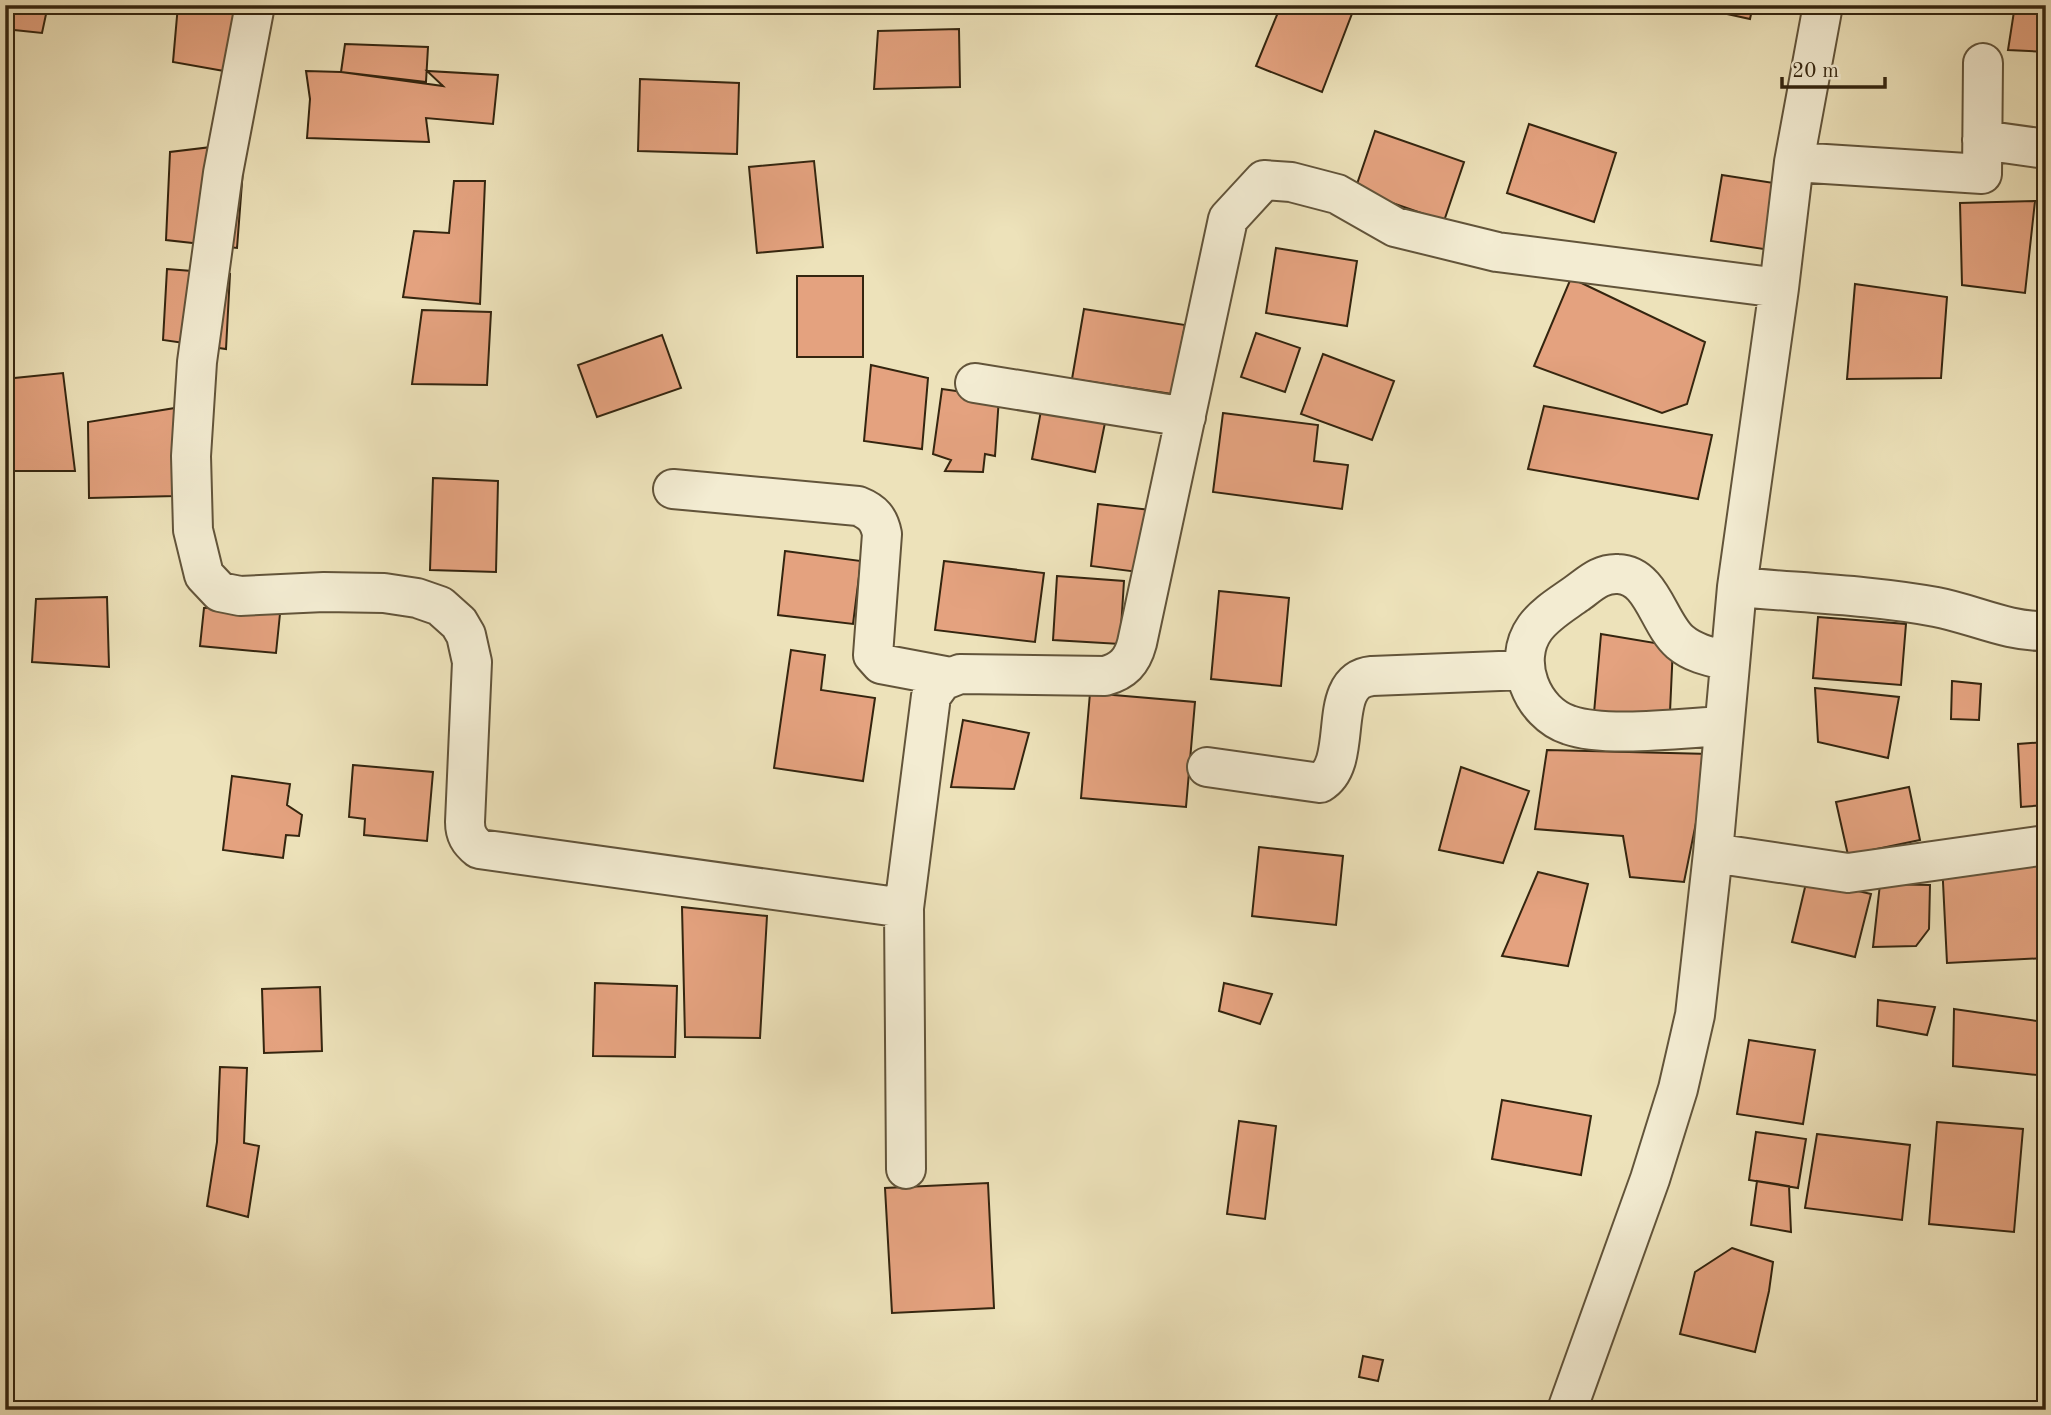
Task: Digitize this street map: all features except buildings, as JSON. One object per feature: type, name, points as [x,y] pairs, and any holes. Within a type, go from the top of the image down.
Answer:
[{"type":"street","points":[[255,5],[223,173],[197,362],[191,456],[193,530],[204,575],[220,592],[240,596],[324,592],[384,593],[417,598],[440,606],[451,614],[466,635],[471,648],[465,832],[479,849],[904,908]]},
{"type":"street","points":[[1567,1410],[1650,1179],[1678,1089],[1695,1015],[1737,587],[1794,162],[1823,5]]},
{"type":"street","points":[[1794,162],[1982,174],[1983,63]]},
{"type":"street","points":[[1982,140],[2046,149]]},
{"type":"street","points":[[906,1169],[904,908],[931,696],[942,681],[960,674],[1105,676],[1123,669],[1130,662],[1137,643],[1228,219],[1264,180],[1291,183],[1337,194],[1395,227],[1497,252],[1779,288]]},
{"type":"street","points":[[975,383],[1186,417]]},
{"type":"street","points":[[673,489],[867,509],[880,524],[882,534],[873,655],[881,664],[950,677]]},
{"type":"street","points":[[1724,726],[1605,731],[1570,726],[1547,712],[1536,700],[1525,670],[1524,654],[1528,640],[1544,618],[1598,578],[1616,573],[1640,583],[1679,641],[1692,650],[1730,661]]},
{"type":"street","points":[[1737,587],[1904,603],[1938,608],[2012,628],[2046,631]]},
{"type":"street","points":[[1207,767],[1321,783],[1335,768],[1347,694],[1356,681],[1371,676],[1525,670]]},
{"type":"street","points":[[1713,853],[1848,873],[2046,845]]}]
